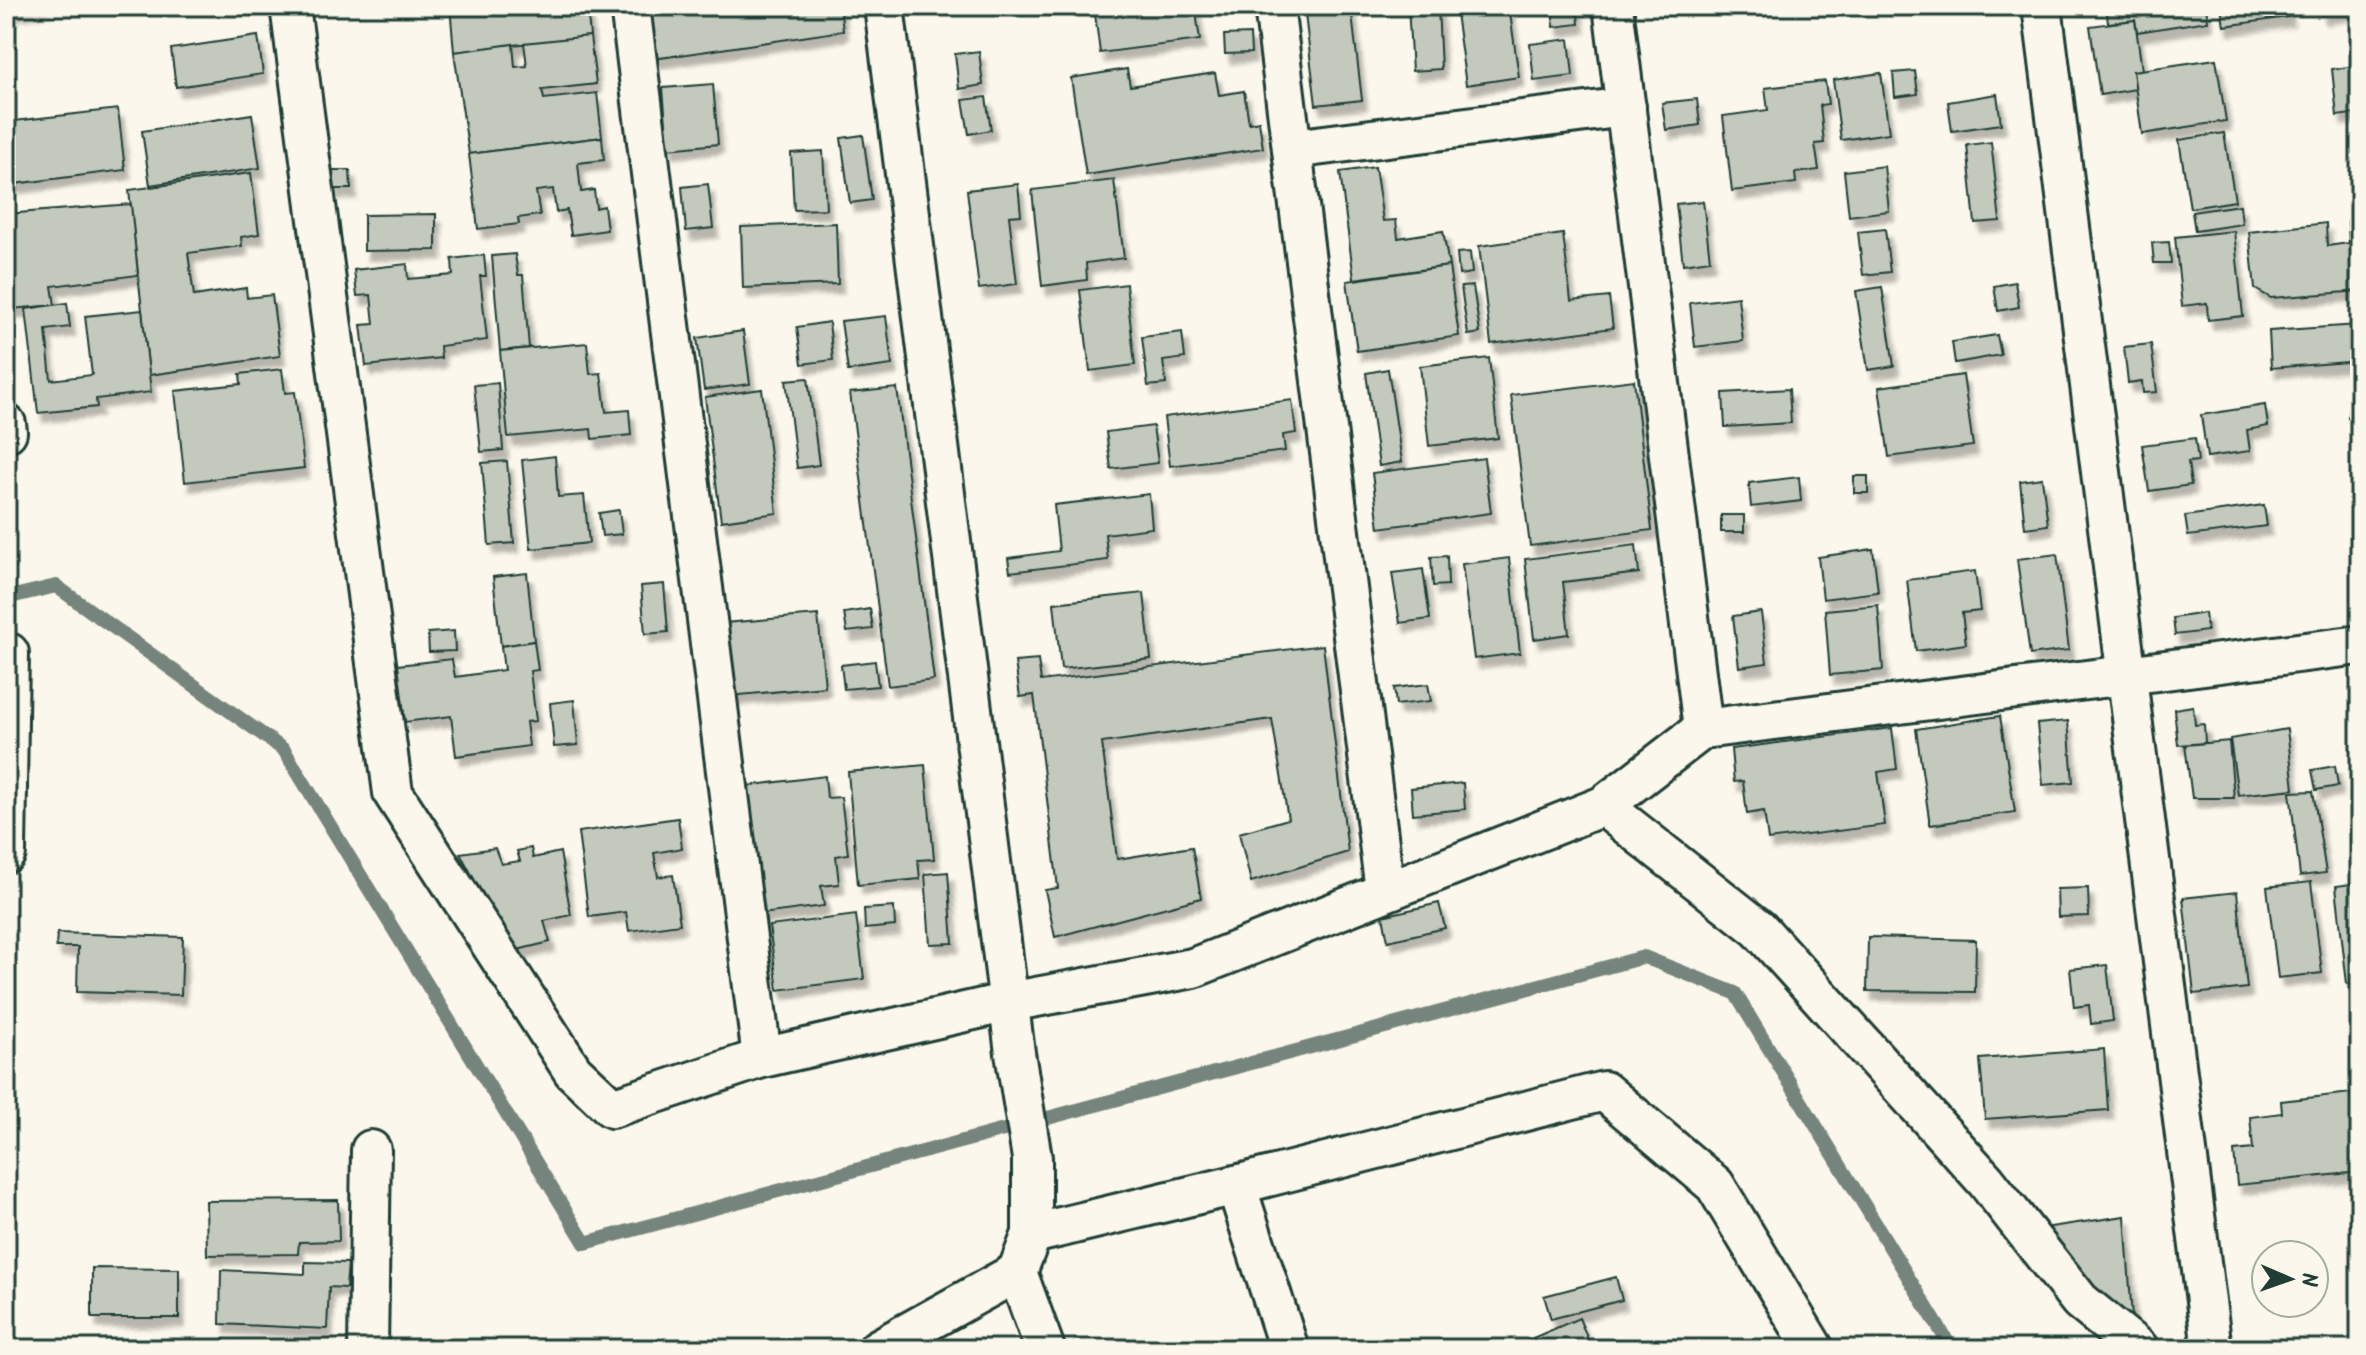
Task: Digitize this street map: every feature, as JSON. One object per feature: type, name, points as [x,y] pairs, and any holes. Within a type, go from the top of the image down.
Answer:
[{"type":"street","points":[[290,6],[393,793],[573,1071],[612,1108],[762,1058],[1009,1002],[1193,968],[1603,806],[1703,729],[2360,645]]},
{"type":"street","points":[[630,6],[762,1058]]},
{"type":"street","points":[[878,1349],[1017,1272],[1032,1234],[1032,1158],[1015,1053],[884,6]]},
{"type":"street","points":[[1274,6],[1385,891]]},
{"type":"street","points":[[1613,6],[1703,729]]},
{"type":"street","points":[[2042,6],[2212,1349]]},
{"type":"street","points":[[1292,149],[1626,107]]},
{"type":"street","points":[[6,424],[7,432]]},
{"type":"street","points":[[6,853],[9,653]]},
{"type":"street","points":[[1603,806],[1759,929],[1986,1181],[2080,1301],[2139,1349]]},
{"type":"street","points":[[1032,1234],[1604,1091],[1715,1185],[1810,1348]]},
{"type":"street","points":[[368,1349],[371,1150]]},
{"type":"street","points":[[1236,1185],[1289,1349]]},
{"type":"street","points":[[1017,1272],[1045,1349]]},
{"type":"building","points":[[6,6],[45,6],[6,12]]},
{"type":"building","points":[[450,6],[587,6],[590,36],[454,52]]},
{"type":"building","points":[[646,6],[840,6],[843,31],[653,59]]},
{"type":"building","points":[[1094,6],[1195,6],[1200,40],[1100,53]]},
{"type":"building","points":[[1304,6],[1351,6],[1362,100],[1316,105]]},
{"type":"building","points":[[1408,6],[1438,6],[1441,69],[1412,71]]},
{"type":"building","points":[[1455,6],[1509,6],[1519,77],[1466,85]]},
{"type":"building","points":[[1552,6],[1577,6],[1579,24],[1554,27]]},
{"type":"building","points":[[2106,6],[2206,6],[2208,21],[2137,32],[2135,20],[2108,23]]},
{"type":"building","points":[[2221,6],[2288,6],[2289,17],[2224,26]]},
{"type":"building","points":[[2320,6],[2347,6],[2347,11],[2321,15]]},
{"type":"building","points":[[2135,20],[2142,70],[2133,71],[2136,89],[2100,95],[2090,26]]},
{"type":"building","points":[[1250,34],[1251,53],[1225,54],[1224,35]]},
{"type":"building","points":[[258,36],[263,74],[176,87],[171,49]]},
{"type":"building","points":[[590,36],[596,84],[542,90],[544,99],[597,93],[602,137],[469,154],[454,52],[513,44],[515,67],[527,66],[524,43]]},
{"type":"building","points":[[1569,39],[1573,76],[1534,81],[1530,44]]},
{"type":"building","points":[[979,51],[983,85],[959,89],[955,54]]},
{"type":"building","points":[[2216,59],[2226,121],[2142,134],[2133,71]]},
{"type":"building","points":[[2356,66],[2360,113],[2337,116],[2332,69]]},
{"type":"building","points":[[1127,69],[1130,86],[1215,73],[1219,95],[1244,91],[1249,123],[1259,121],[1263,148],[1086,175],[1071,78]]},
{"type":"building","points":[[1915,71],[1918,94],[1895,97],[1893,73]]},
{"type":"building","points":[[1881,73],[1889,133],[1841,140],[1833,80]]},
{"type":"building","points":[[1825,81],[1828,104],[1820,105],[1824,143],[1815,144],[1819,170],[1795,173],[1796,183],[1732,191],[1723,116],[1768,110],[1765,88]]},
{"type":"building","points":[[713,84],[718,144],[668,149],[663,88]]},
{"type":"building","points":[[1997,94],[2001,124],[1952,131],[1948,102]]},
{"type":"building","points":[[986,97],[991,130],[969,134],[963,100]]},
{"type":"building","points":[[1697,99],[1700,125],[1666,130],[1662,103]]},
{"type":"building","points":[[118,109],[125,170],[6,185],[6,122]]},
{"type":"building","points":[[252,114],[260,168],[150,185],[142,131]]},
{"type":"building","points":[[2224,133],[2235,201],[2190,208],[2179,140]]},
{"type":"building","points":[[863,135],[872,200],[850,203],[841,138]]},
{"type":"building","points":[[602,137],[604,160],[578,163],[581,192],[594,190],[596,208],[604,206],[607,230],[571,235],[567,210],[556,212],[553,189],[536,191],[540,215],[518,218],[519,224],[478,229],[469,154]]},
{"type":"building","points":[[1991,142],[2000,221],[1975,223],[1967,145]]},
{"type":"building","points":[[823,151],[826,209],[794,210],[791,153]]},
{"type":"building","points":[[1884,166],[1889,211],[1849,216],[1844,171]]},
{"type":"building","points":[[1375,167],[1383,221],[1396,220],[1398,238],[1443,231],[1449,266],[1354,279],[1340,172]]},
{"type":"building","points":[[332,170],[350,170],[351,189],[332,189]]},
{"type":"building","points":[[251,173],[259,234],[241,237],[242,246],[188,253],[194,296],[246,288],[247,298],[272,295],[280,356],[149,375],[129,190]]},
{"type":"building","points":[[1114,180],[1124,258],[1086,263],[1087,280],[1042,286],[1032,190]]},
{"type":"building","points":[[708,184],[713,228],[686,231],[682,187]]},
{"type":"building","points":[[1018,184],[1021,215],[1009,216],[1017,284],[979,289],[967,190]]},
{"type":"building","points":[[1703,201],[1710,260],[1683,264],[1676,204]]},
{"type":"building","points":[[131,204],[138,275],[52,286],[55,305],[12,309],[6,214]]},
{"type":"building","points":[[2240,205],[2242,224],[2195,231],[2192,212]]},
{"type":"building","points":[[436,214],[436,250],[364,251],[364,215]]},
{"type":"building","points":[[2360,220],[2360,291],[2271,298],[2255,289],[2249,232],[2326,223],[2327,246],[2349,243],[2348,221]]},
{"type":"building","points":[[836,223],[838,284],[743,288],[741,227]]},
{"type":"building","points":[[1885,229],[1890,272],[1863,275],[1858,232]]},
{"type":"building","points":[[2234,231],[2243,316],[2208,320],[2207,303],[2182,306],[2175,237]]},
{"type":"building","points":[[1563,234],[1571,301],[1609,297],[1613,328],[1491,344],[1479,246]]},
{"type":"building","points":[[2169,242],[2171,263],[2154,263],[2152,243]]},
{"type":"building","points":[[1470,252],[1472,273],[1459,275],[1457,253]]},
{"type":"building","points":[[515,254],[518,275],[523,275],[529,348],[500,351],[492,256]]},
{"type":"building","points":[[484,255],[486,276],[480,276],[487,340],[440,346],[441,358],[366,366],[361,325],[374,324],[371,295],[357,296],[354,270],[407,264],[408,279],[453,275],[452,259]]},
{"type":"building","points":[[1449,266],[1459,336],[1357,351],[1347,281]]},
{"type":"building","points":[[2015,282],[2019,307],[1998,311],[1994,286]]},
{"type":"building","points":[[1126,284],[1135,365],[1090,371],[1080,290]]},
{"type":"building","points":[[1473,286],[1480,333],[1468,335],[1461,287]]},
{"type":"building","points":[[1882,287],[1894,366],[1868,370],[1856,291]]},
{"type":"building","points":[[1738,297],[1743,341],[1695,347],[1690,303]]},
{"type":"building","points":[[67,303],[70,327],[46,330],[51,380],[92,375],[85,316],[142,310],[151,392],[96,399],[97,407],[38,413],[26,309]]},
{"type":"building","points":[[886,316],[892,365],[848,371],[841,321]]},
{"type":"building","points":[[829,322],[833,360],[802,364],[797,327]]},
{"type":"building","points":[[2358,325],[2360,361],[2271,368],[2269,331]]},
{"type":"building","points":[[743,331],[750,384],[704,390],[697,338]]},
{"type":"building","points":[[1182,332],[1185,358],[1163,361],[1166,384],[1148,386],[1142,337]]},
{"type":"building","points":[[1997,335],[2001,355],[1955,363],[1952,342]]},
{"type":"building","points":[[587,343],[590,374],[601,373],[606,412],[629,410],[631,435],[592,439],[591,429],[508,437],[500,351]]},
{"type":"building","points":[[2151,344],[2157,392],[2143,393],[2142,381],[2128,383],[2124,347]]},
{"type":"building","points":[[1489,358],[1498,438],[1429,446],[1420,366]]},
{"type":"building","points":[[282,369],[285,393],[295,392],[304,468],[185,482],[175,391],[241,384],[240,374]]},
{"type":"building","points":[[1388,369],[1402,462],[1379,466],[1366,373]]},
{"type":"building","points":[[1963,375],[1973,446],[1889,457],[1879,387]]},
{"type":"building","points":[[808,378],[819,465],[797,468],[786,380]]},
{"type":"building","points":[[1634,380],[1652,530],[1530,546],[1511,395]]},
{"type":"building","points":[[498,383],[503,450],[481,452],[474,385]]},
{"type":"building","points":[[897,388],[934,680],[888,686],[850,393]]},
{"type":"building","points":[[762,389],[777,513],[721,521],[705,397]]},
{"type":"building","points":[[1789,389],[1791,423],[1725,427],[1723,393]]},
{"type":"building","points":[[2360,392],[2360,416],[2348,418],[2350,393]]},
{"type":"building","points":[[1292,400],[1296,433],[1283,435],[1285,451],[1170,466],[1164,417]]},
{"type":"building","points":[[2265,405],[2268,426],[2247,430],[2250,451],[2207,457],[2201,415]]},
{"type":"building","points":[[1153,426],[1158,463],[1111,469],[1106,432]]},
{"type":"building","points":[[2195,438],[2198,461],[2188,462],[2191,485],[2149,491],[2142,445]]},
{"type":"building","points":[[555,456],[558,497],[584,495],[589,543],[531,549],[522,460]]},
{"type":"building","points":[[1484,458],[1491,513],[1379,528],[1372,473]]},
{"type":"building","points":[[507,461],[514,543],[489,545],[482,463]]},
{"type":"building","points":[[1854,476],[1868,476],[1868,493],[1854,493]]},
{"type":"building","points":[[1799,477],[1801,501],[1751,507],[1749,483]]},
{"type":"building","points":[[2042,478],[2048,525],[2025,528],[2020,481]]},
{"type":"building","points":[[1149,494],[1152,528],[1105,534],[1108,560],[1010,572],[1008,558],[1059,551],[1054,505]]},
{"type":"building","points":[[2264,505],[2267,526],[2188,536],[2185,516]]},
{"type":"building","points":[[619,510],[622,534],[602,536],[599,513]]},
{"type":"building","points":[[1721,515],[1744,515],[1744,532],[1721,532]]},
{"type":"building","points":[[1636,545],[1639,573],[1563,582],[1569,634],[1534,639],[1525,559]]},
{"type":"building","points":[[1873,549],[1878,592],[1823,599],[1818,557]]},
{"type":"building","points":[[2057,554],[2069,650],[2030,655],[2017,559]]},
{"type":"building","points":[[1447,556],[1448,585],[1433,586],[1431,557]]},
{"type":"building","points":[[1509,558],[1520,653],[1474,659],[1462,564]]},
{"type":"building","points":[[1423,569],[1430,619],[1400,623],[1392,573]]},
{"type":"building","points":[[1975,571],[1980,611],[1962,613],[1966,644],[1916,651],[1907,580]]},
{"type":"building","points":[[527,573],[534,641],[501,646],[493,577]]},
{"type":"building","points":[[664,584],[668,632],[645,634],[641,586]]},
{"type":"building","points":[[1144,593],[1151,659],[1061,669],[1054,603]]},
{"type":"building","points":[[1878,605],[1883,670],[1830,675],[1825,610]]},
{"type":"building","points":[[870,609],[873,629],[847,632],[844,613]]},
{"type":"building","points":[[1761,612],[1767,663],[1739,667],[1733,616]]},
{"type":"building","points":[[2205,613],[2207,631],[2175,635],[2173,618]]},
{"type":"building","points":[[818,615],[825,687],[729,696],[724,623]]},
{"type":"building","points":[[454,631],[455,651],[429,652],[428,633]]},
{"type":"building","points":[[534,641],[538,670],[530,671],[536,721],[526,722],[529,746],[456,756],[451,716],[405,722],[398,665],[452,659],[455,677],[504,670],[501,646]]},
{"type":"building","points":[[1323,645],[1348,852],[1251,882],[1239,833],[1288,819],[1272,719],[1102,743],[1117,859],[1192,847],[1201,898],[1055,937],[1045,890],[1058,888],[1034,695],[1020,697],[1015,662],[1038,660],[1041,681]]},
{"type":"building","points":[[875,661],[878,686],[844,689],[841,665]]},
{"type":"building","points":[[1428,684],[1431,701],[1396,705],[1394,688]]},
{"type":"building","points":[[574,700],[578,745],[554,747],[550,703]]},
{"type":"building","points":[[2193,706],[2195,725],[2204,724],[2205,743],[2178,745],[2174,709]]},
{"type":"building","points":[[2000,716],[2015,812],[1930,825],[1916,729]]},
{"type":"building","points":[[2068,721],[2073,782],[2043,785],[2037,724]]},
{"type":"building","points":[[1892,728],[1897,769],[1878,772],[1885,825],[1768,840],[1764,811],[1747,814],[1743,781],[1734,782],[1731,749]]},
{"type":"building","points":[[2287,729],[2294,789],[2238,795],[2230,739]]},
{"type":"building","points":[[2229,741],[2234,798],[2192,798],[2185,745]]},
{"type":"building","points":[[925,765],[934,859],[918,860],[920,879],[858,885],[848,772]]},
{"type":"building","points":[[2335,766],[2338,786],[2316,790],[2312,770]]},
{"type":"building","points":[[825,776],[827,798],[841,797],[848,854],[836,856],[839,884],[821,886],[824,906],[754,915],[738,787]]},
{"type":"building","points":[[1463,783],[1465,809],[1413,814],[1411,788]]},
{"type":"building","points":[[2313,791],[2326,873],[2300,876],[2290,792]]},
{"type":"building","points":[[678,818],[682,848],[654,853],[658,877],[673,875],[680,924],[629,931],[626,912],[589,917],[578,832]]},
{"type":"building","points":[[495,848],[501,864],[520,861],[517,851],[531,848],[533,858],[560,852],[571,915],[544,921],[550,942],[513,951],[460,853]]},
{"type":"building","points":[[948,872],[953,943],[930,944],[925,874]]},
{"type":"building","points":[[2311,882],[2322,973],[2278,978],[2267,887]]},
{"type":"building","points":[[2360,883],[2360,982],[2347,984],[2336,886]]},
{"type":"building","points":[[2088,888],[2089,916],[2058,917],[2057,889]]},
{"type":"building","points":[[2237,892],[2247,988],[2194,994],[2183,898]]},
{"type":"building","points":[[1439,903],[1445,928],[1388,941],[1383,916]]},
{"type":"building","points":[[894,907],[895,926],[865,929],[864,909]]},
{"type":"building","points":[[856,915],[864,979],[778,990],[769,926]]},
{"type":"building","points":[[57,933],[183,937],[181,995],[77,992],[78,947],[56,947]]},
{"type":"building","points":[[1868,937],[1976,940],[1975,992],[1867,991]]},
{"type":"building","points":[[2107,965],[2113,1021],[2091,1024],[2089,1005],[2074,1007],[2070,969]]},
{"type":"building","points":[[2104,1049],[2108,1110],[1985,1119],[1980,1059]]},
{"type":"building","points":[[2351,1093],[2359,1172],[2237,1185],[2234,1151],[2253,1149],[2250,1117],[2282,1113],[2281,1101]]},
{"type":"building","points":[[338,1200],[339,1241],[299,1242],[298,1254],[207,1255],[206,1201]]},
{"type":"building","points":[[2125,1216],[2133,1333],[2037,1229]]},
{"type":"building","points":[[305,1262],[348,1263],[346,1288],[329,1287],[327,1329],[220,1324],[221,1270],[305,1274]]},
{"type":"building","points":[[92,1268],[179,1269],[179,1318],[92,1318]]},
{"type":"building","points":[[1616,1277],[1622,1300],[1551,1319],[1544,1296]]},
{"type":"building","points":[[1579,1318],[1592,1349],[1510,1349],[1510,1348]]},
{"type":"waterway","points":[[6,598],[56,586],[284,750],[585,1243],[1644,957],[1735,993],[1952,1349]]}]
